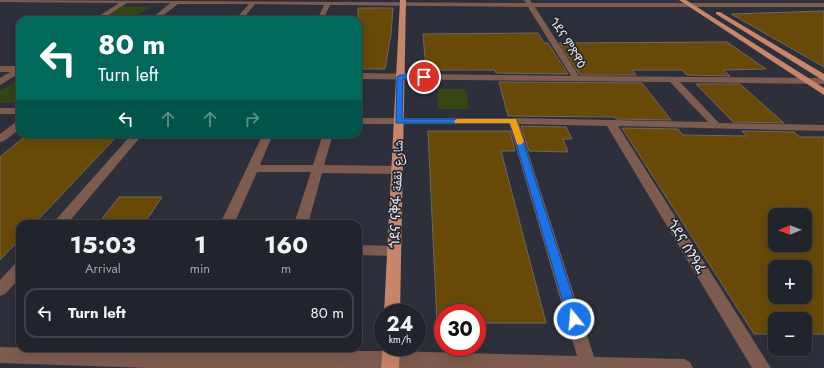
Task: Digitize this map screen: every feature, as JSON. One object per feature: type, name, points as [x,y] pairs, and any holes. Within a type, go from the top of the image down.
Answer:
[{"type":"main road","points":[[689,1],[703,4],[824,80]]},
{"type":"main road","points":[[689,1],[824,92]]},
{"type":"main road","name":"ጎደና ናቅፋ شارع نقفة","points":[[392,304],[403,2]]},
{"type":"street","points":[[0,0],[253,3],[689,1]]},
{"type":"street","points":[[102,16],[126,1]]},
{"type":"street","points":[[158,16],[177,1]]},
{"type":"street","name":"ጎደና ምጽዋዕ","points":[[528,2],[577,79]]},
{"type":"street","points":[[242,16],[253,3]]},
{"type":"street","points":[[322,16],[328,3]]},
{"type":"street","points":[[703,4],[824,6]]},
{"type":"street","points":[[0,69],[16,69]]},
{"type":"street","points":[[0,82],[16,72]]},
{"type":"street","points":[[362,76],[673,80],[824,80]]},
{"type":"street","points":[[673,80],[717,126]]},
{"type":"street","points":[[0,111],[16,111]]},
{"type":"street","points":[[362,121],[513,121],[824,128]]},
{"type":"street","points":[[513,121],[589,366]]},
{"type":"street","name":"ጎደና ሰንዓፈ","points":[[611,124],[762,368]]},
{"type":"street","points":[[0,139],[16,127]]},
{"type":"street","points":[[63,220],[134,138]]},
{"type":"street","points":[[229,220],[266,138]]},
{"type":"street","points":[[302,220],[327,138]]},
{"type":"street","points":[[253,168],[397,170]]},
{"type":"street","points":[[362,250],[394,251]]},
{"type":"street","points":[[0,290],[16,272]]},
{"type":"street","points":[[0,356],[163,358],[266,363],[391,358],[589,366],[684,368]]},
{"type":"green space","points":[[121,7],[149,7],[137,16],[108,16]]},
{"type":"green space","points":[[16,81],[16,103],[0,103],[0,91]]},
{"type":"green space","points":[[437,89],[466,89],[469,109],[438,109]]},
{"type":"building","points":[[358,8],[393,8],[391,34],[385,69],[362,69],[362,16],[358,16]]},
{"type":"building","points":[[824,11],[824,67],[731,14]]},
{"type":"building","points":[[538,33],[544,43],[548,43],[568,74],[496,73],[495,70],[426,70],[423,34]]},
{"type":"building","points":[[727,42],[766,69],[723,70],[730,76],[687,75],[682,70],[632,70],[636,75],[580,75],[559,43]]},
{"type":"building","points":[[499,82],[642,83],[671,120],[616,119],[615,117],[508,116]]},
{"type":"building","points":[[696,84],[740,84],[784,123],[733,122]]},
{"type":"building","points":[[521,126],[566,127],[572,139],[563,139],[568,152],[529,151]]},
{"type":"building","points":[[622,128],[678,129],[683,135],[747,136],[742,131],[794,132],[800,137],[824,137],[824,334],[812,334],[812,312],[768,312],[768,334],[754,334]]},
{"type":"building","points":[[428,131],[510,131],[515,151],[501,151],[546,323],[486,323],[486,304],[436,304]]},
{"type":"building","points":[[23,138],[115,138],[38,220],[16,220],[16,243],[0,260],[0,157]]},
{"type":"building","points":[[119,197],[162,197],[147,220],[101,220]]},
{"type":"slow traffic","points":[[457,121],[513,121],[520,142]]},
{"type":"route","points":[[424,77],[400,77],[399,122],[513,121],[574,319]]}]
